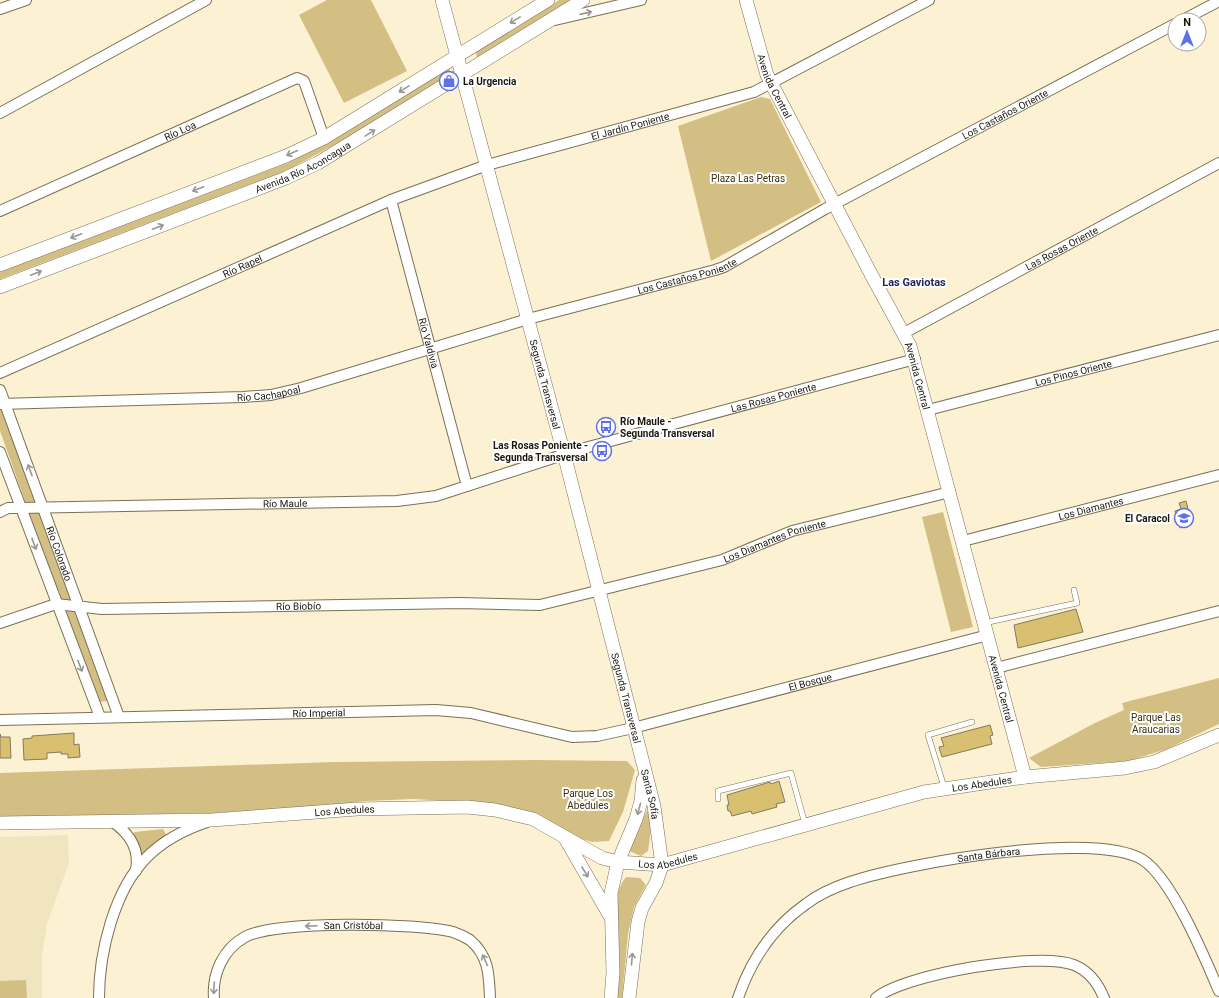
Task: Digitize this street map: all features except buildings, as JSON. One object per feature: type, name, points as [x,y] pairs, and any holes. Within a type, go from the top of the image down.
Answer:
[{"type":"street","points":[[0,9],[26,0]]},
{"type":"street","points":[[0,113],[206,0]]},
{"type":"street","name":"Segunda Transversal","points":[[442,0],[564,454],[644,770]]},
{"type":"street","name":"Avenida Río Aconcagua","points":[[0,265],[286,156],[324,138],[548,0]]},
{"type":"street","name":"Avenida Río Aconcagua","points":[[0,287],[279,181],[312,166],[353,144],[583,0]]},
{"type":"street","points":[[548,22],[641,0]]},
{"type":"street","name":"Avenida Central","points":[[746,0],[767,75],[834,205],[904,333],[915,359],[1025,777]]},
{"type":"street","name":"El Jardín Poniente","points":[[487,165],[754,92],[929,0]]},
{"type":"street","points":[[1198,12],[1219,1]]},
{"type":"street","name":"Los Castaños Oriente","points":[[834,205],[1167,28]]},
{"type":"street","name":"Río Loa","points":[[0,211],[297,78],[304,82],[324,138]]},
{"type":"street","name":"Las Rosas Oriente","points":[[904,333],[1219,163]]},
{"type":"street","name":"Río Rapel","points":[[0,373],[391,200],[487,165]]},
{"type":"street","name":"Río Valdivia","points":[[391,200],[467,486]]},
{"type":"street","name":"Los Castaños Poniente","points":[[528,319],[724,267],[834,205]]},
{"type":"street","name":"Río Cachapoal","points":[[3,404],[272,395],[301,388],[430,350],[528,319]]},
{"type":"street","name":"Los Pinos Oriente","points":[[928,410],[1219,334]]},
{"type":"street","name":"Las Rosas Poniente","points":[[564,454],[915,359]]},
{"type":"street","name":"Río Colorado","points":[[0,390],[3,404],[80,606],[119,717]]},
{"type":"street","points":[[0,452],[56,604],[100,717]]},
{"type":"street","name":"Río Maule","points":[[0,512],[8,508],[43,507],[397,501],[436,496],[564,454]]},
{"type":"street","name":"Los Diamantes","points":[[963,540],[1219,475]]},
{"type":"street","name":"Los Diamantes Poniente","points":[[598,592],[722,560],[792,531],[950,492]]},
{"type":"street","name":"Río Biobío","points":[[0,623],[56,604],[102,609],[460,603],[540,605],[598,592]]},
{"type":"street","points":[[996,668],[1219,611]]},
{"type":"street","name":"El Bosque","points":[[633,728],[986,629]]},
{"type":"street","name":"Río Imperial","points":[[0,720],[436,710],[471,712],[572,737],[597,736],[633,728]]},
{"type":"street","name":"Los Abedules","points":[[0,823],[212,820],[357,809],[466,807],[495,810],[534,819],[602,858],[618,862],[662,865],[924,792],[1025,777],[1125,768],[1154,762],[1219,736]]},
{"type":"street","name":"Santa Sofía","points":[[611,998],[613,973],[611,893],[618,862],[636,819],[641,801],[644,770]]},
{"type":"street","name":"Santa Sofía","points":[[629,998],[638,922],[642,908],[656,883],[662,865],[654,806],[644,770]]},
{"type":"street","points":[[99,998],[100,970],[107,935],[119,902],[136,871],[147,857],[167,841],[212,820]]},
{"type":"street","points":[[113,822],[124,830],[132,840],[136,851],[136,871]]},
{"type":"street","points":[[566,838],[611,918]]},
{"type":"street","name":"Santa Bárbara","points":[[738,998],[750,968],[769,938],[792,914],[820,895],[835,887],[867,877],[912,866],[977,855],[1075,849],[1108,849],[1127,853],[1152,867],[1169,890],[1182,912],[1219,991]]},
{"type":"street","name":"San Cristóbal","points":[[214,998],[215,977],[218,967],[228,950],[244,937],[268,929],[353,926],[417,928],[453,932],[460,935],[475,944],[485,959],[489,976],[490,998]]},
{"type":"street","points":[[876,998],[914,981],[958,970],[1008,962],[1046,961],[1065,962],[1082,969],[1096,982],[1104,998]]},
{"type":"lane","points":[[986,629],[1077,603],[1074,590]]},
{"type":"lane","points":[[945,788],[928,735],[972,722]]},
{"type":"lane","points":[[718,799],[718,791],[790,773],[805,824]]},
{"type":"shaded area","points":[[68,835],[69,863],[47,924],[42,956],[42,998],[0,998],[0,837]]},
{"type":"green space","points":[[327,0],[371,0],[407,71],[344,103],[299,15]]},
{"type":"green space","points":[[559,0],[576,0],[477,58],[476,52]]},
{"type":"green space","points":[[449,66],[450,76],[352,135],[288,170],[0,279],[0,272],[290,162],[330,141]]},
{"type":"green space","name":"Plaza Las Petras","points":[[761,97],[770,99],[821,202],[711,261],[678,126]]},
{"type":"green space","points":[[0,400],[108,701],[97,702],[0,431]]},
{"type":"green space","points":[[943,512],[973,627],[951,632],[922,517]]},
{"type":"green space","name":"Parque Las Araucarias","points":[[1219,678],[1219,724],[1167,749],[1128,761],[1041,767],[1029,758],[1095,723],[1124,710],[1122,703]]},
{"type":"green space","name":"Parque Los Abedules","points":[[534,760],[627,761],[635,770],[623,812],[609,841],[592,842],[575,837],[538,814],[467,802],[413,799],[367,801],[320,806],[212,813],[0,817],[0,773],[335,762]]},
{"type":"green space","points":[[649,810],[651,829],[648,851],[641,856],[629,851],[646,812]]},
{"type":"green space","points":[[163,829],[167,836],[147,853],[141,855],[132,835],[135,832]]},
{"type":"green space","points":[[626,877],[640,878],[646,885],[634,907],[628,934],[622,998],[616,998],[619,934],[616,909],[618,893]]},
{"type":"green space","points":[[26,980],[27,998],[0,998],[0,981]]},
{"type":"place","name":"La Urgencia","points":[[449,81]]},
{"type":"place","name":"Río Maule - Segunda Transversal","points":[[606,427]]},
{"type":"place","name":"Las Rosas Poniente - Segunda Transversal","points":[[602,451]]},
{"type":"place","name":"El Caracol","points":[[1184,518]]},
{"type":"district","name":"Las Gaviotas","points":[[914,282]]}]
